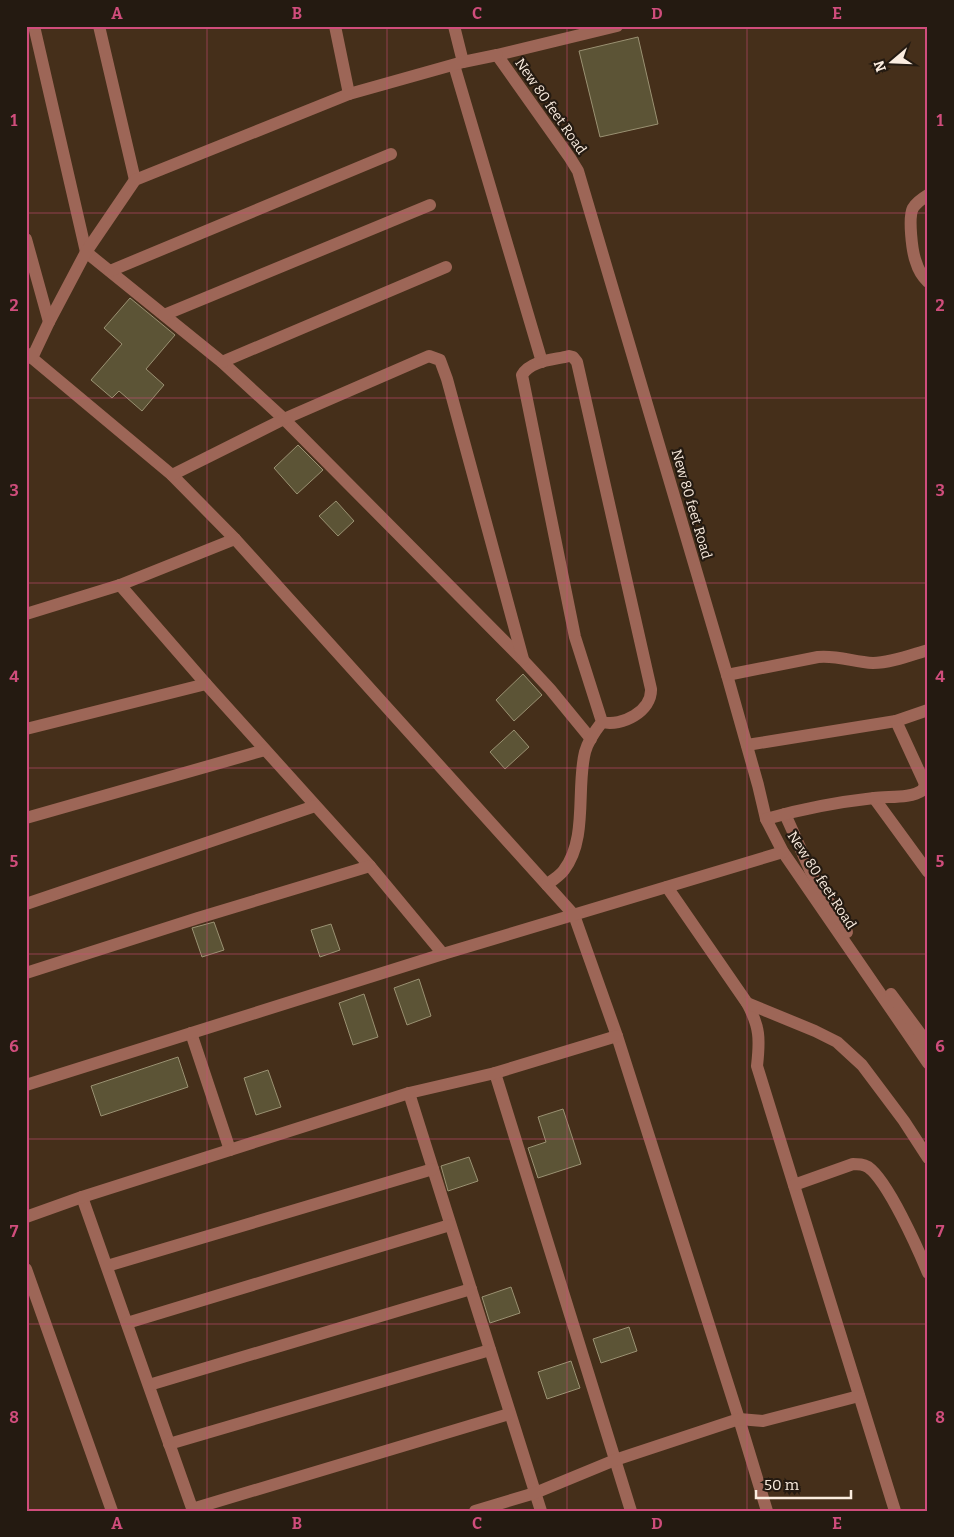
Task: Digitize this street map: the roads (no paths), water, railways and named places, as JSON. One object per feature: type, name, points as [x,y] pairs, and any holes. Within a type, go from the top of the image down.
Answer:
[{"type":"street","points":[[34,26],[86,252],[222,362],[284,419],[523,660],[550,689],[591,739]]},
{"type":"street","points":[[99,26],[135,180]]},
{"type":"street","points":[[335,26],[349,94]]},
{"type":"street","points":[[454,26],[458,64],[542,362]]},
{"type":"street","name":"New 80 feet Road","points":[[617,26],[497,55],[578,172],[727,675],[766,819],[783,852],[928,1063]]},
{"type":"street","points":[[497,55],[349,94],[135,180],[86,252],[49,322],[29,355],[172,475],[235,539],[574,915],[617,1036],[767,1511]]},
{"type":"street","points":[[110,271],[391,154]]},
{"type":"street","points":[[928,195],[912,209],[910,221],[914,260],[928,282]]},
{"type":"street","points":[[164,315],[430,205]]},
{"type":"street","points":[[26,239],[49,322]]},
{"type":"street","points":[[222,362],[446,267]]},
{"type":"street","points":[[172,475],[284,419],[429,356],[440,360],[447,379],[523,660]]},
{"type":"street","points":[[569,356],[573,356],[577,362],[651,689],[650,700],[634,716],[609,724],[602,722],[575,636],[522,375],[526,368],[569,356]]},
{"type":"street","points":[[26,614],[120,584],[235,539]]},
{"type":"street","points":[[120,584],[206,684],[370,866],[442,954]]},
{"type":"street","points":[[727,675],[818,656],[831,656],[873,663],[886,662],[928,650]]},
{"type":"street","points":[[26,729],[206,684]]},
{"type":"street","points":[[747,745],[896,721],[928,710]]},
{"type":"street","points":[[766,819],[874,798],[914,794],[923,790],[925,784],[896,721]]},
{"type":"street","points":[[547,885],[564,870],[573,855],[579,827],[585,752],[602,722]]},
{"type":"street","points":[[26,818],[265,750]]},
{"type":"street","points":[[874,798],[928,872]]},
{"type":"street","points":[[26,904],[315,806]]},
{"type":"street","points":[[785,814],[811,872],[852,940],[928,1044]]},
{"type":"street","points":[[26,1085],[442,954],[783,852]]},
{"type":"street","points":[[26,973],[370,866]]},
{"type":"street","points":[[667,887],[756,1019],[759,1050],[757,1066],[895,1511]]},
{"type":"street","points":[[746,1003],[837,1042],[862,1064],[904,1121],[928,1158]]},
{"type":"street","points":[[191,1033],[230,1150]]},
{"type":"street","points":[[26,1217],[82,1197],[409,1093],[495,1073],[617,1036]]},
{"type":"street","points":[[495,1073],[631,1511]]},
{"type":"street","points":[[409,1093],[541,1511]]},
{"type":"street","points":[[794,1185],[853,1164],[867,1167],[876,1174],[883,1184],[906,1226],[928,1273]]},
{"type":"street","points":[[107,1266],[433,1169]]},
{"type":"street","points":[[82,1197],[193,1510],[510,1414]]},
{"type":"street","points":[[127,1322],[450,1225]]},
{"type":"street","points":[[26,1269],[112,1511]]},
{"type":"street","points":[[149,1386],[470,1289]]},
{"type":"street","points":[[170,1444],[490,1350]]},
{"type":"street","points":[[480,1510],[535,1493],[615,1460],[739,1419],[762,1421],[859,1396]]}]
